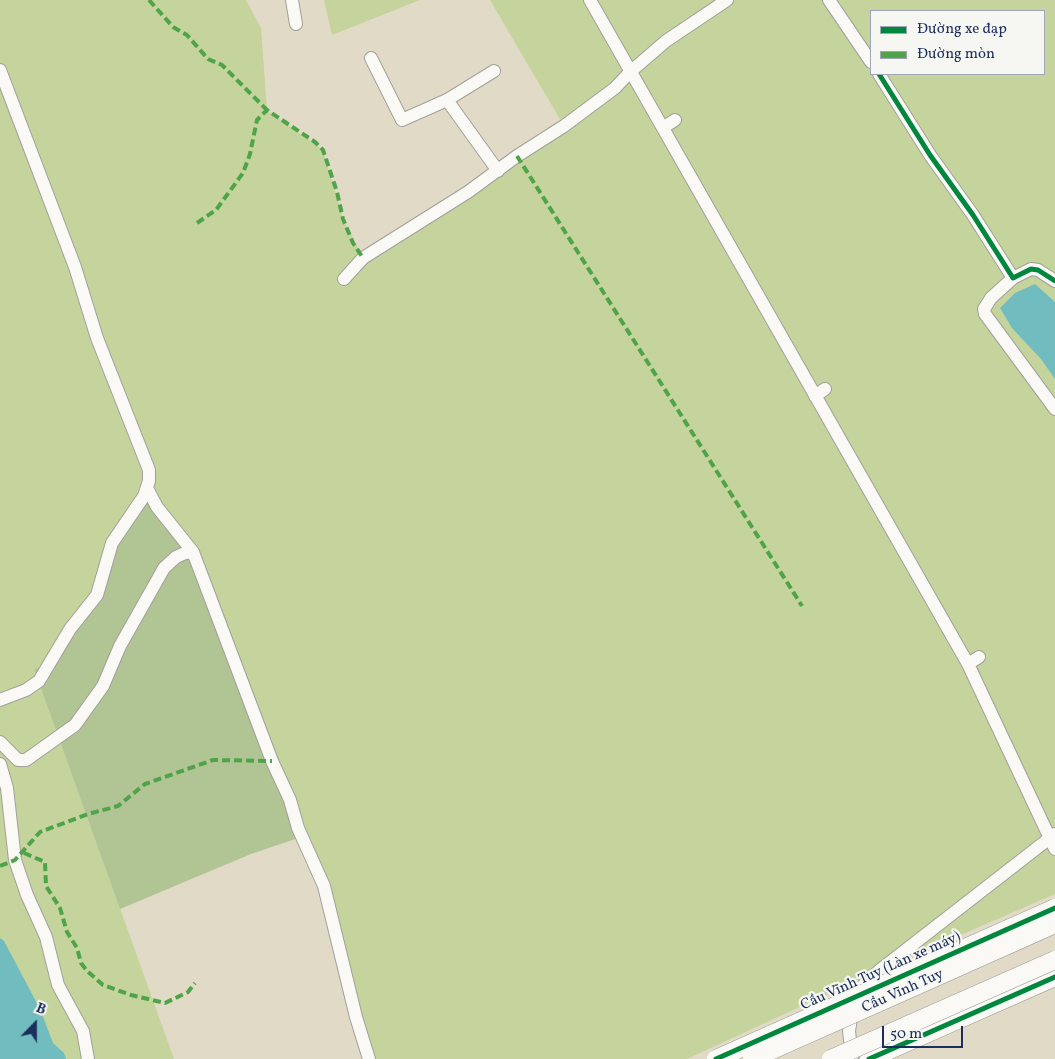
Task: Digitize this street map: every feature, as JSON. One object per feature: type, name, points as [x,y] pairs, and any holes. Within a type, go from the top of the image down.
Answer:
[{"type":"highway","name":"Cầu Vĩnh Tuy (Làn xe máy)","points":[[716,1059],[1055,908]]},
{"type":"highway","name":"Cầu Vĩnh Tuy","points":[[752,1059],[1055,924]]},
{"type":"highway","points":[[831,1059],[1055,960]]},
{"type":"highway","points":[[869,1059],[1055,978]]},
{"type":"street","points":[[292,0],[296,24]]},
{"type":"street","points":[[590,0],[630,72],[669,124],[814,396],[968,664],[1053,840],[888,964],[855,993],[849,1031],[852,1059]]},
{"type":"street","points":[[344,279],[363,258],[436,213],[598,101],[616,88],[630,72],[666,41],[727,0]]},
{"type":"street","points":[[829,0],[870,61]]},
{"type":"street","points":[[371,58],[402,120],[447,100],[494,70]]},
{"type":"street","points":[[0,70],[75,267],[97,338],[149,470],[144,496],[112,543],[97,595],[70,629],[38,681],[26,690],[0,700]]},
{"type":"street","points":[[880,75],[930,155],[973,215],[1013,278]]},
{"type":"street","points":[[447,100],[498,170]]},
{"type":"street","points":[[1055,281],[1038,270],[1031,269],[1013,278],[991,298],[984,309],[1055,409]]},
{"type":"street","points":[[814,396],[825,389]]},
{"type":"street","points":[[147,488],[157,507],[193,552],[272,761],[290,800],[298,828],[324,886],[356,1017],[370,1059]]},
{"type":"street","points":[[0,742],[18,760],[26,760],[75,725],[94,701],[120,646],[164,568],[185,552],[193,552]]},
{"type":"street","points":[[968,664],[979,657]]},
{"type":"street","points":[[0,764],[6,788],[15,860],[27,896],[46,937],[58,985],[82,1031],[88,1059]]},
{"type":"street","points":[[876,1059],[1055,978]]},
{"type":"green space","points":[[0,0],[246,0],[261,28],[267,110],[323,150],[343,219],[363,258],[564,126],[490,0],[1055,0],[1055,894],[880,970],[687,1059],[370,1059],[324,886],[272,761],[97,595],[49,665],[34,669],[174,1059],[0,1059]]},
{"type":"green space","points":[[324,0],[420,0],[332,35]]},
{"type":"green space","points":[[144,496],[193,552],[304,836],[251,854],[120,909],[34,669],[49,665],[97,595],[108,560]]},
{"type":"water","points":[[1035,284],[1055,302],[1055,379],[1041,359],[1012,328],[1000,308],[1015,293]]},
{"type":"water","points":[[0,938],[4,941],[40,1009],[53,1043],[64,1053],[66,1059],[0,1059]]},
{"type":"marked path","points":[[149,0],[173,27],[187,35],[208,59],[222,65],[267,110]]},
{"type":"marked path","points":[[197,223],[216,210],[243,173],[250,154],[257,120],[267,110],[315,142],[323,150],[337,192],[343,219],[353,243],[363,258]]},
{"type":"marked path","points":[[517,156],[802,606]]},
{"type":"marked path","points":[[0,866],[15,860],[40,832],[88,814],[118,806],[145,784],[213,760],[272,761]]},
{"type":"marked path","points":[[24,853],[45,862],[46,886],[60,908],[67,932],[77,948],[81,963],[103,985],[131,995],[165,1003],[188,992],[195,983]]},
{"type":"cycle path","points":[[880,75],[930,155],[973,215],[1013,278],[1031,269],[1038,270],[1055,281]]},
{"type":"cycle path","points":[[716,1059],[1055,908]]},
{"type":"cycle path","points":[[869,1059],[1055,977]]}]
